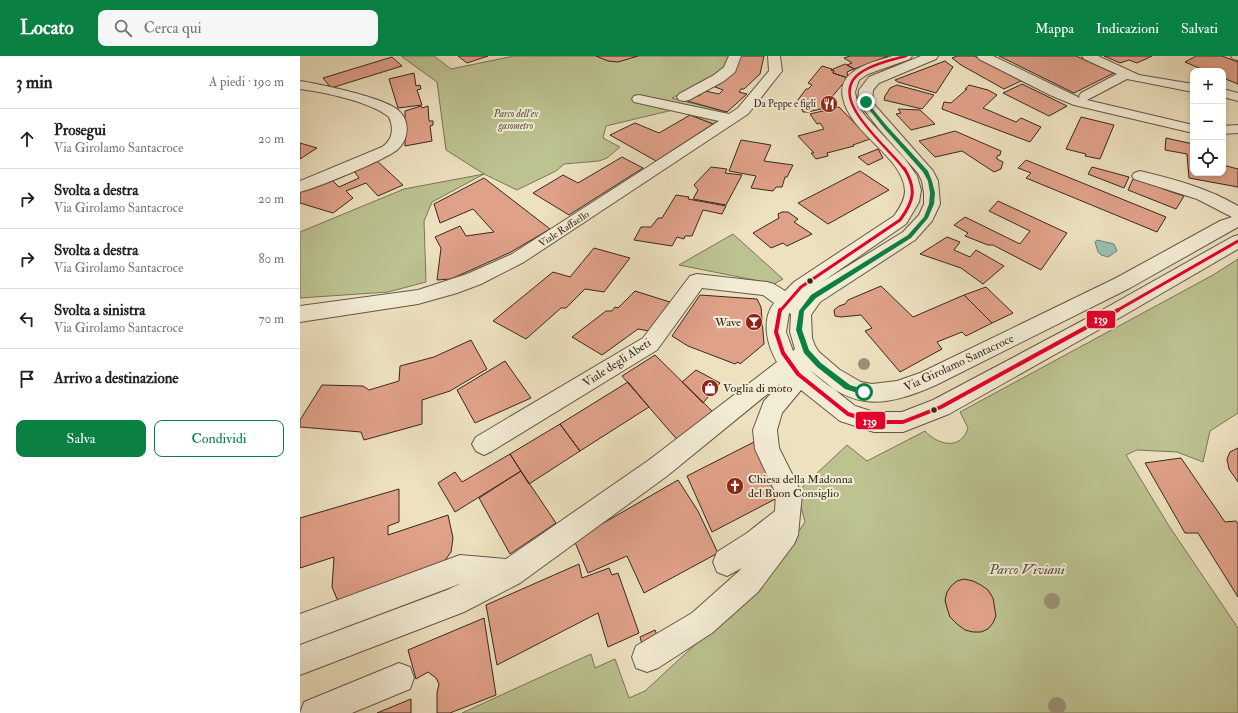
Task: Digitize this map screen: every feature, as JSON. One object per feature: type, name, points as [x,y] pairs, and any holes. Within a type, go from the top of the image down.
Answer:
[{"type":"street","points":[[684,97],[719,78],[730,69],[735,56]]},
{"type":"street","name":"Viale Raffaello","points":[[300,314],[418,297],[450,288],[474,279],[518,258],[743,111],[776,71],[774,56]]},
{"type":"street","name":"Via Girolamo Santacroce","points":[[794,306],[801,286],[900,220],[910,205],[913,189],[908,174],[850,106],[848,91],[854,79],[864,71],[906,56]]},
{"type":"street","name":"Via Girolamo Santacroce","points":[[932,56],[881,76],[874,80],[866,90],[866,102],[884,126],[925,171],[930,181],[932,204],[926,217],[910,236],[814,297],[794,306],[780,309],[776,332],[783,353],[798,363],[813,387],[848,414],[874,422],[903,422],[941,407],[1102,319],[1238,241]]},
{"type":"street","points":[[983,56],[1079,102],[1190,128]]},
{"type":"street","points":[[1088,56],[1136,78],[1190,87]]},
{"type":"street","points":[[1086,96],[1127,74]]},
{"type":"street","points":[[300,85],[314,86],[376,105],[394,113],[400,125],[398,140],[392,147],[300,187]]},
{"type":"street","points":[[1226,94],[1238,97]]},
{"type":"street","points":[[639,99],[731,119]]},
{"type":"street","points":[[1226,130],[1238,129]]},
{"type":"street","points":[[1140,176],[1182,189],[1226,206],[1234,220]]},
{"type":"street","name":"Via Girolamo Santacroce","points":[[798,363],[819,365],[848,387],[864,392],[875,394],[900,391],[1000,344],[1156,264],[1234,220]]},
{"type":"street","name":"Viale degli Abeti","points":[[484,444],[650,344],[697,281],[767,289],[794,306]]},
{"type":"street","points":[[647,657],[702,624],[748,582],[785,535],[789,494],[767,449],[766,430],[772,408],[791,387],[798,363]]},
{"type":"street","points":[[300,660],[454,602],[510,573],[658,468],[798,363]]},
{"type":"street","points":[[727,562],[756,542],[787,517]]},
{"type":"street","points":[[300,629],[460,569],[510,573]]},
{"type":"street","points":[[315,713],[399,678]]},
{"type":"green space","name":"Parco dell’ex gasometro","points":[[401,56],[434,56],[451,69],[514,56],[729,56],[727,63],[715,76],[672,98],[727,112],[713,124],[673,110],[606,126],[603,138],[620,147],[607,158],[599,161],[564,164],[556,171],[517,190],[484,174],[446,150],[437,82]]},
{"type":"green space","points":[[484,174],[432,202],[424,221],[426,282],[388,292],[300,298],[300,232],[404,189]]},
{"type":"green space","points":[[733,234],[783,279],[774,284],[679,265]]},
{"type":"green space","name":"Parco Viviani","points":[[1238,259],[1238,413],[1210,431],[1203,462],[1177,452],[1137,450],[1126,455],[1169,526],[1238,628],[1238,713],[462,713],[591,654],[595,668],[615,659],[629,698],[645,691],[765,580],[805,522],[797,492],[847,445],[867,461],[925,431],[936,440],[955,443],[965,435],[968,428],[960,412],[1213,275]]},
{"type":"water","points":[[1097,240],[1114,244],[1117,251],[1108,257],[1101,255],[1098,252],[1095,242]]},
{"type":"building","points":[[458,56],[488,56],[467,63]]},
{"type":"building","points":[[596,56],[638,56],[618,62],[608,61]]},
{"type":"building","points":[[739,56],[764,56],[760,74],[739,92],[747,94],[727,112],[687,101],[691,97],[696,95],[699,96],[705,91],[719,94],[723,90],[715,87],[735,70]]},
{"type":"building","points":[[850,56],[888,56],[854,69],[847,65],[852,63],[844,58]]},
{"type":"building","points":[[957,56],[974,56],[1023,80],[1004,89],[961,65],[952,58]]},
{"type":"building","points":[[999,56],[1076,56],[1114,73],[1074,93]]},
{"type":"building","points":[[1104,56],[1152,56],[1137,63],[1129,60],[1120,63]]},
{"type":"building","points":[[1196,56],[1222,56],[1238,62],[1238,84],[1226,79],[1226,68],[1199,68],[1185,62]]},
{"type":"building","points":[[392,57],[402,66],[331,88],[323,78]]},
{"type":"building","points":[[945,61],[953,67],[936,93],[895,80]]},
{"type":"building","points":[[845,64],[854,69],[847,72],[848,78],[833,73],[834,71],[831,70]]},
{"type":"building","points":[[822,66],[832,69],[831,70],[834,71],[833,73],[848,78],[829,100],[834,106],[803,112],[800,106],[802,105],[797,101],[806,89],[812,85],[808,83]]},
{"type":"building","points":[[414,73],[416,86],[420,85],[421,89],[417,90],[422,105],[398,108],[389,79]]},
{"type":"building","points":[[1022,84],[1067,106],[1049,116],[1003,93]]},
{"type":"building","points":[[897,85],[934,95],[922,109],[884,100],[890,88]]},
{"type":"building","points":[[969,85],[988,90],[997,95],[983,108],[1016,122],[1021,118],[1041,127],[1030,142],[942,109],[944,102],[951,103],[967,89],[965,89]]},
{"type":"building","points":[[421,106],[422,108],[428,106],[429,121],[433,121],[433,125],[430,126],[432,141],[405,146],[405,111]]},
{"type":"building","points":[[839,107],[870,139],[853,145],[854,146],[827,153],[828,156],[816,159],[811,153],[814,153],[798,136],[824,129],[820,123],[817,124],[810,114]]},
{"type":"building","points":[[898,109],[920,110],[935,124],[911,130],[896,114],[901,113]]},
{"type":"building","points":[[690,115],[713,124],[656,161],[610,135],[635,123],[659,133]]},
{"type":"building","points":[[1081,117],[1114,125],[1100,159],[1085,156],[1086,154],[1066,149]]},
{"type":"building","points":[[955,131],[1001,151],[1000,155],[997,156],[997,159],[1003,162],[1001,169],[994,172],[962,151],[935,157],[919,141]]},
{"type":"building","points":[[1166,138],[1190,143],[1190,176],[1226,176],[1226,166],[1238,169],[1238,187],[1189,178],[1187,154],[1165,150]]},
{"type":"building","points":[[741,140],[771,145],[764,161],[793,165],[787,177],[785,177],[782,187],[776,187],[773,191],[751,188],[756,176],[729,171]]},
{"type":"building","points":[[300,143],[317,148],[300,159]]},
{"type":"building","points":[[878,149],[883,158],[868,165],[858,157]]},
{"type":"building","points":[[622,157],[643,168],[569,215],[533,193],[563,175],[578,183]]},
{"type":"building","points":[[376,160],[403,185],[378,196],[366,183],[346,191],[353,198],[333,213],[300,203],[300,191],[331,179],[339,187],[359,178],[354,171]]},
{"type":"building","points":[[1026,160],[1166,217],[1157,232],[1026,178],[1031,173],[1018,168]]},
{"type":"building","points":[[711,167],[727,169],[725,173],[742,175],[726,205],[693,199],[698,190],[694,185]]},
{"type":"building","points":[[1092,167],[1129,177],[1124,188],[1088,174]]},
{"type":"building","points":[[860,171],[889,190],[828,224],[798,203]]},
{"type":"building","points":[[484,178],[550,229],[511,252],[451,279],[437,280],[441,248],[435,237],[460,226],[466,236],[494,232],[473,209],[440,223],[434,204]]},
{"type":"building","points":[[1133,179],[1163,186],[1163,189],[1184,196],[1176,209],[1128,190]]},
{"type":"building","points":[[676,195],[689,197],[688,199],[726,206],[722,214],[703,210],[692,236],[685,236],[684,239],[677,237],[672,246],[634,240],[641,227],[651,227],[658,218],[662,218]]},
{"type":"building","points":[[998,201],[1067,233],[1041,270],[993,245],[988,245],[965,236],[968,233],[954,225],[965,217],[1020,244],[1030,231],[989,211]]},
{"type":"building","points":[[788,212],[798,219],[794,222],[812,234],[787,246],[783,243],[771,248],[753,233],[779,218],[778,214]]},
{"type":"building","points":[[947,237],[960,242],[954,250],[970,257],[976,250],[1004,266],[983,284],[961,268],[920,254]]},
{"type":"building","points":[[594,248],[630,258],[604,292],[585,289],[566,308],[561,308],[526,339],[493,321],[553,272],[570,277]]},
{"type":"building","points":[[881,286],[913,317],[964,295],[992,323],[966,336],[962,332],[937,342],[942,349],[900,372],[865,331],[872,328],[861,315],[841,317],[835,316],[834,310],[845,304],[848,300]]},
{"type":"building","points":[[986,287],[1013,313],[992,323],[964,295]]},
{"type":"building","points":[[635,291],[670,302],[649,331],[638,329],[602,355],[572,337],[606,311],[612,311],[615,307],[618,308]]},
{"type":"building","points":[[700,295],[757,299],[761,307],[764,344],[740,364],[738,362],[735,364],[688,346],[672,336]]},
{"type":"building","points":[[471,340],[487,369],[450,391],[422,400],[422,424],[364,440],[361,432],[300,427],[300,420],[322,385],[363,386],[369,390],[399,381],[400,366],[434,357]]},
{"type":"building","points":[[655,355],[717,416],[680,443],[622,376]]},
{"type":"building","points":[[505,361],[531,398],[475,423],[457,390]]},
{"type":"building","points":[[696,370],[720,383],[703,403],[682,382]]},
{"type":"building","points":[[628,382],[649,407],[580,451],[560,424]]},
{"type":"building","points":[[560,424],[580,451],[529,484],[510,454]]},
{"type":"building","name":"Chiesa della Madonna del Buon Consiglio","points":[[754,442],[783,495],[712,532],[687,476]]},
{"type":"building","points":[[1238,448],[1238,482],[1229,469],[1227,459],[1230,452]]},
{"type":"building","points":[[510,454],[521,471],[455,512],[438,483],[455,472],[462,482]]},
{"type":"building","points":[[1181,458],[1225,522],[1236,521],[1238,524],[1238,597],[1198,533],[1185,533],[1145,463]]},
{"type":"building","points":[[521,471],[556,523],[510,554],[479,498]]},
{"type":"building","points":[[678,480],[698,511],[718,553],[644,593],[627,556],[588,573],[574,540]]},
{"type":"building","points":[[399,489],[399,522],[388,526],[388,535],[448,515],[453,538],[451,552],[441,566],[350,605],[337,599],[332,587],[334,557],[300,568],[300,518]]},
{"type":"building","points":[[579,564],[582,578],[609,568],[612,575],[618,573],[639,633],[608,647],[598,613],[497,665],[486,605]]},
{"type":"building","points":[[964,579],[981,585],[988,590],[993,598],[996,616],[988,629],[981,632],[965,630],[950,617],[947,608],[945,600],[947,592],[957,581]]},
{"type":"building","points":[[484,618],[496,695],[450,713],[437,713],[437,693],[439,684],[436,678],[428,672],[416,679],[408,650]]},
{"type":"building","points":[[655,630],[660,643],[644,651],[640,637]]},
{"type":"building","points":[[411,699],[411,713],[377,713]]},
{"type":"transit line","name":"139","points":[[906,56],[875,65],[858,74],[850,84],[849,96],[853,108],[861,121],[900,163],[908,176],[913,190],[909,206],[900,220],[801,287],[780,309],[776,332],[783,353],[798,374],[848,414],[874,422],[903,422],[941,407],[1102,319],[1238,241]]},
{"type":"place","name":"Da Peppe e figli","points":[[829,104]]},
{"type":"place","name":"Wave","points":[[754,322]]},
{"type":"place","name":"Voglia di moto","points":[[710,388]]},
{"type":"place","name":"Chiesa della Madonna del Buon Consiglio","points":[[735,486]]},
{"type":"route","points":[[864,392],[848,387],[819,365],[806,352],[799,330],[802,311],[814,297],[910,236],[926,217],[932,204],[930,181],[925,171],[884,126],[866,102]]}]
